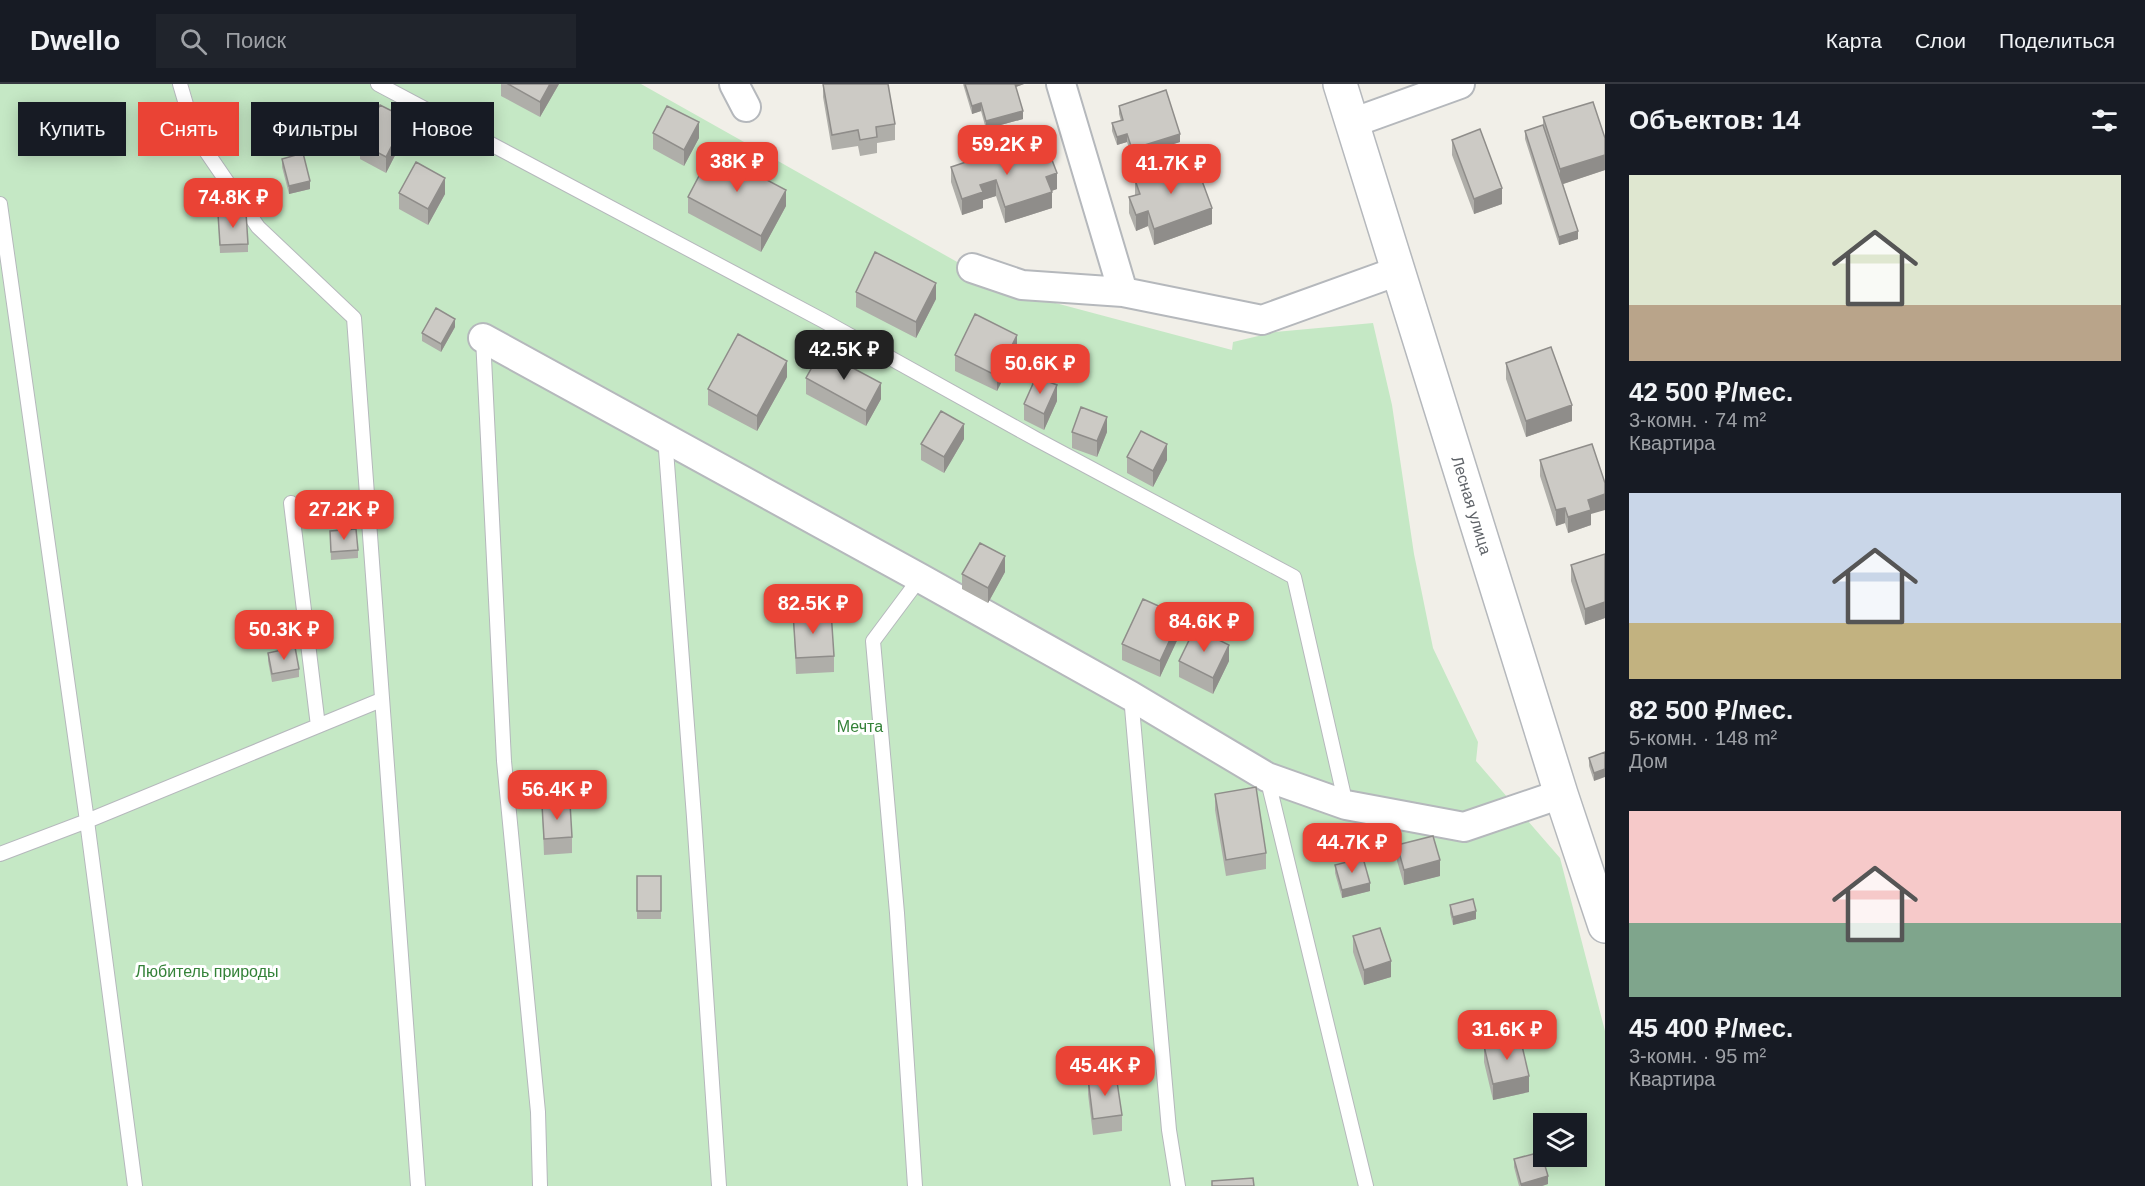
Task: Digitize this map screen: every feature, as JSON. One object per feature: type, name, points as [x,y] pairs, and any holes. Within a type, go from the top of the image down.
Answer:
[{"type":"street","points":[[1060,84],[1122,292]]},
{"type":"street","name":"Лесная улица","points":[[1340,84],[1561,794],[1605,926]]},
{"type":"street","points":[[1352,123],[1460,84]]},
{"type":"street","points":[[972,268],[1022,285],[1122,292],[1262,320],[1398,271]]},
{"type":"street","points":[[483,338],[1131,696],[1267,777],[1346,805],[1464,827],[1561,794]]},
{"type":"lane","points":[[180,84],[195,135],[258,227],[354,318],[418,1186]]},
{"type":"lane","points":[[378,84],[811,314],[1036,439],[1294,577],[1346,805]]},
{"type":"lane","points":[[0,204],[87,821],[135,1186]]},
{"type":"lane","points":[[483,338],[504,761],[538,1112],[540,1186]]},
{"type":"lane","points":[[665,437],[719,1186]]},
{"type":"lane","points":[[291,503],[318,726]]},
{"type":"lane","points":[[915,1186],[897,913],[873,640],[920,578]]},
{"type":"lane","points":[[1131,696],[1169,1130],[1178,1186]]},
{"type":"lane","points":[[0,854],[87,821],[381,700]]},
{"type":"lane","points":[[1267,777],[1366,1186]]},
{"type":"green space","name":"Мечта","points":[[0,84],[178,84],[188,102],[138,102],[138,156],[239,156],[239,102],[193,102],[188,84],[641,84],[1007,290],[1232,350],[1233,342],[1275,332],[1373,323],[1392,405],[1414,554],[1433,648],[1478,742],[1476,761],[1560,858],[1605,1031],[1605,1186],[0,1186]]},
{"type":"building","points":[[508,84],[550,84],[540,102]]},
{"type":"building","points":[[823,84],[888,84],[895,124],[876,127],[877,137],[860,140],[858,130],[832,135]]},
{"type":"building","points":[[965,84],[1015,84],[1023,111],[986,121],[981,103],[972,106]]},
{"type":"building","points":[[1166,90],[1180,134],[1132,149],[1127,134],[1117,137],[1112,123],[1123,120],[1119,106]]},
{"type":"building","points":[[1593,102],[1605,138],[1605,155],[1560,169],[1543,117]]},
{"type":"building","points":[[380,105],[391,110],[391,147],[386,157],[379,153]]},
{"type":"building","points":[[667,106],[699,122],[684,150],[653,133]]},
{"type":"building","points":[[1543,125],[1578,231],[1559,237],[1525,131]]},
{"type":"building","points":[[1480,129],[1502,188],[1474,199],[1452,140]]},
{"type":"building","points":[[1036,147],[1042,163],[1052,160],[1057,173],[1046,177],[1052,192],[1005,207],[996,180],[980,185],[983,192],[962,199],[951,167],[990,154],[992,161]]},
{"type":"building","points":[[712,151],[786,190],[761,236],[688,197]]},
{"type":"building","points":[[304,156],[310,181],[289,186],[282,159]]},
{"type":"building","points":[[1194,159],[1212,208],[1154,229],[1148,211],[1136,215],[1129,197],[1140,194],[1135,180]]},
{"type":"building","points":[[416,162],[445,178],[428,209],[399,193]]},
{"type":"building","points":[[246,212],[248,244],[220,245],[218,214]]},
{"type":"building","points":[[875,252],[936,283],[916,322],[856,292]]},
{"type":"building","points":[[436,308],[455,319],[441,344],[422,333]]},
{"type":"building","points":[[975,314],[1017,335],[997,376],[955,355]]},
{"type":"building","points":[[738,334],[787,361],[757,416],[708,389]]},
{"type":"building","points":[[1551,347],[1572,405],[1526,421],[1506,363]]},
{"type":"building","points":[[821,351],[881,383],[866,411],[806,378]]},
{"type":"building","points":[[1036,377],[1057,385],[1044,414],[1024,404]]},
{"type":"building","points":[[1081,407],[1107,417],[1097,441],[1072,432]]},
{"type":"building","points":[[941,411],[964,424],[944,457],[921,444]]},
{"type":"building","points":[[1141,431],[1167,444],[1153,471],[1127,457]]},
{"type":"building","points":[[1592,444],[1605,483],[1605,494],[1588,500],[1591,510],[1568,517],[1565,508],[1556,510],[1540,460]]},
{"type":"building","points":[[356,529],[358,550],[331,552],[330,531]]},
{"type":"building","points":[[980,543],[1005,556],[988,588],[962,574]]},
{"type":"building","points":[[1605,554],[1605,602],[1585,609],[1571,565]]},
{"type":"building","points":[[1143,599],[1181,616],[1160,661],[1122,644]]},
{"type":"building","points":[[831,611],[834,656],[796,658],[793,613]]},
{"type":"building","points":[[1195,628],[1229,645],[1213,678],[1179,661]]},
{"type":"building","points":[[295,647],[299,669],[272,674],[268,653]]},
{"type":"building","points":[[1605,752],[1605,769],[1594,773],[1589,758]]},
{"type":"building","points":[[1256,787],[1266,853],[1226,860],[1215,794]]},
{"type":"building","points":[[570,803],[572,837],[544,839],[542,805]]},
{"type":"building","points":[[1433,836],[1440,860],[1404,870],[1397,845]]},
{"type":"building","points":[[1363,858],[1370,883],[1342,890],[1335,865]]},
{"type":"building","points":[[637,876],[661,876],[661,911],[637,911]]},
{"type":"building","points":[[1473,899],[1476,911],[1453,917],[1450,905]]},
{"type":"building","points":[[1380,928],[1391,961],[1364,970],[1353,936]]},
{"type":"building","points":[[1520,1037],[1529,1076],[1493,1084],[1484,1046]]},
{"type":"building","points":[[1116,1075],[1122,1115],[1093,1119],[1088,1078]]},
{"type":"building","points":[[1533,1154],[1533,1167],[1545,1167],[1548,1176],[1521,1184],[1514,1159]]},
{"type":"building","points":[[1253,1178],[1254,1186],[1212,1186],[1212,1181]]},
{"type":"park label","name":"Любитель природы","points":[[207,971]]}]
